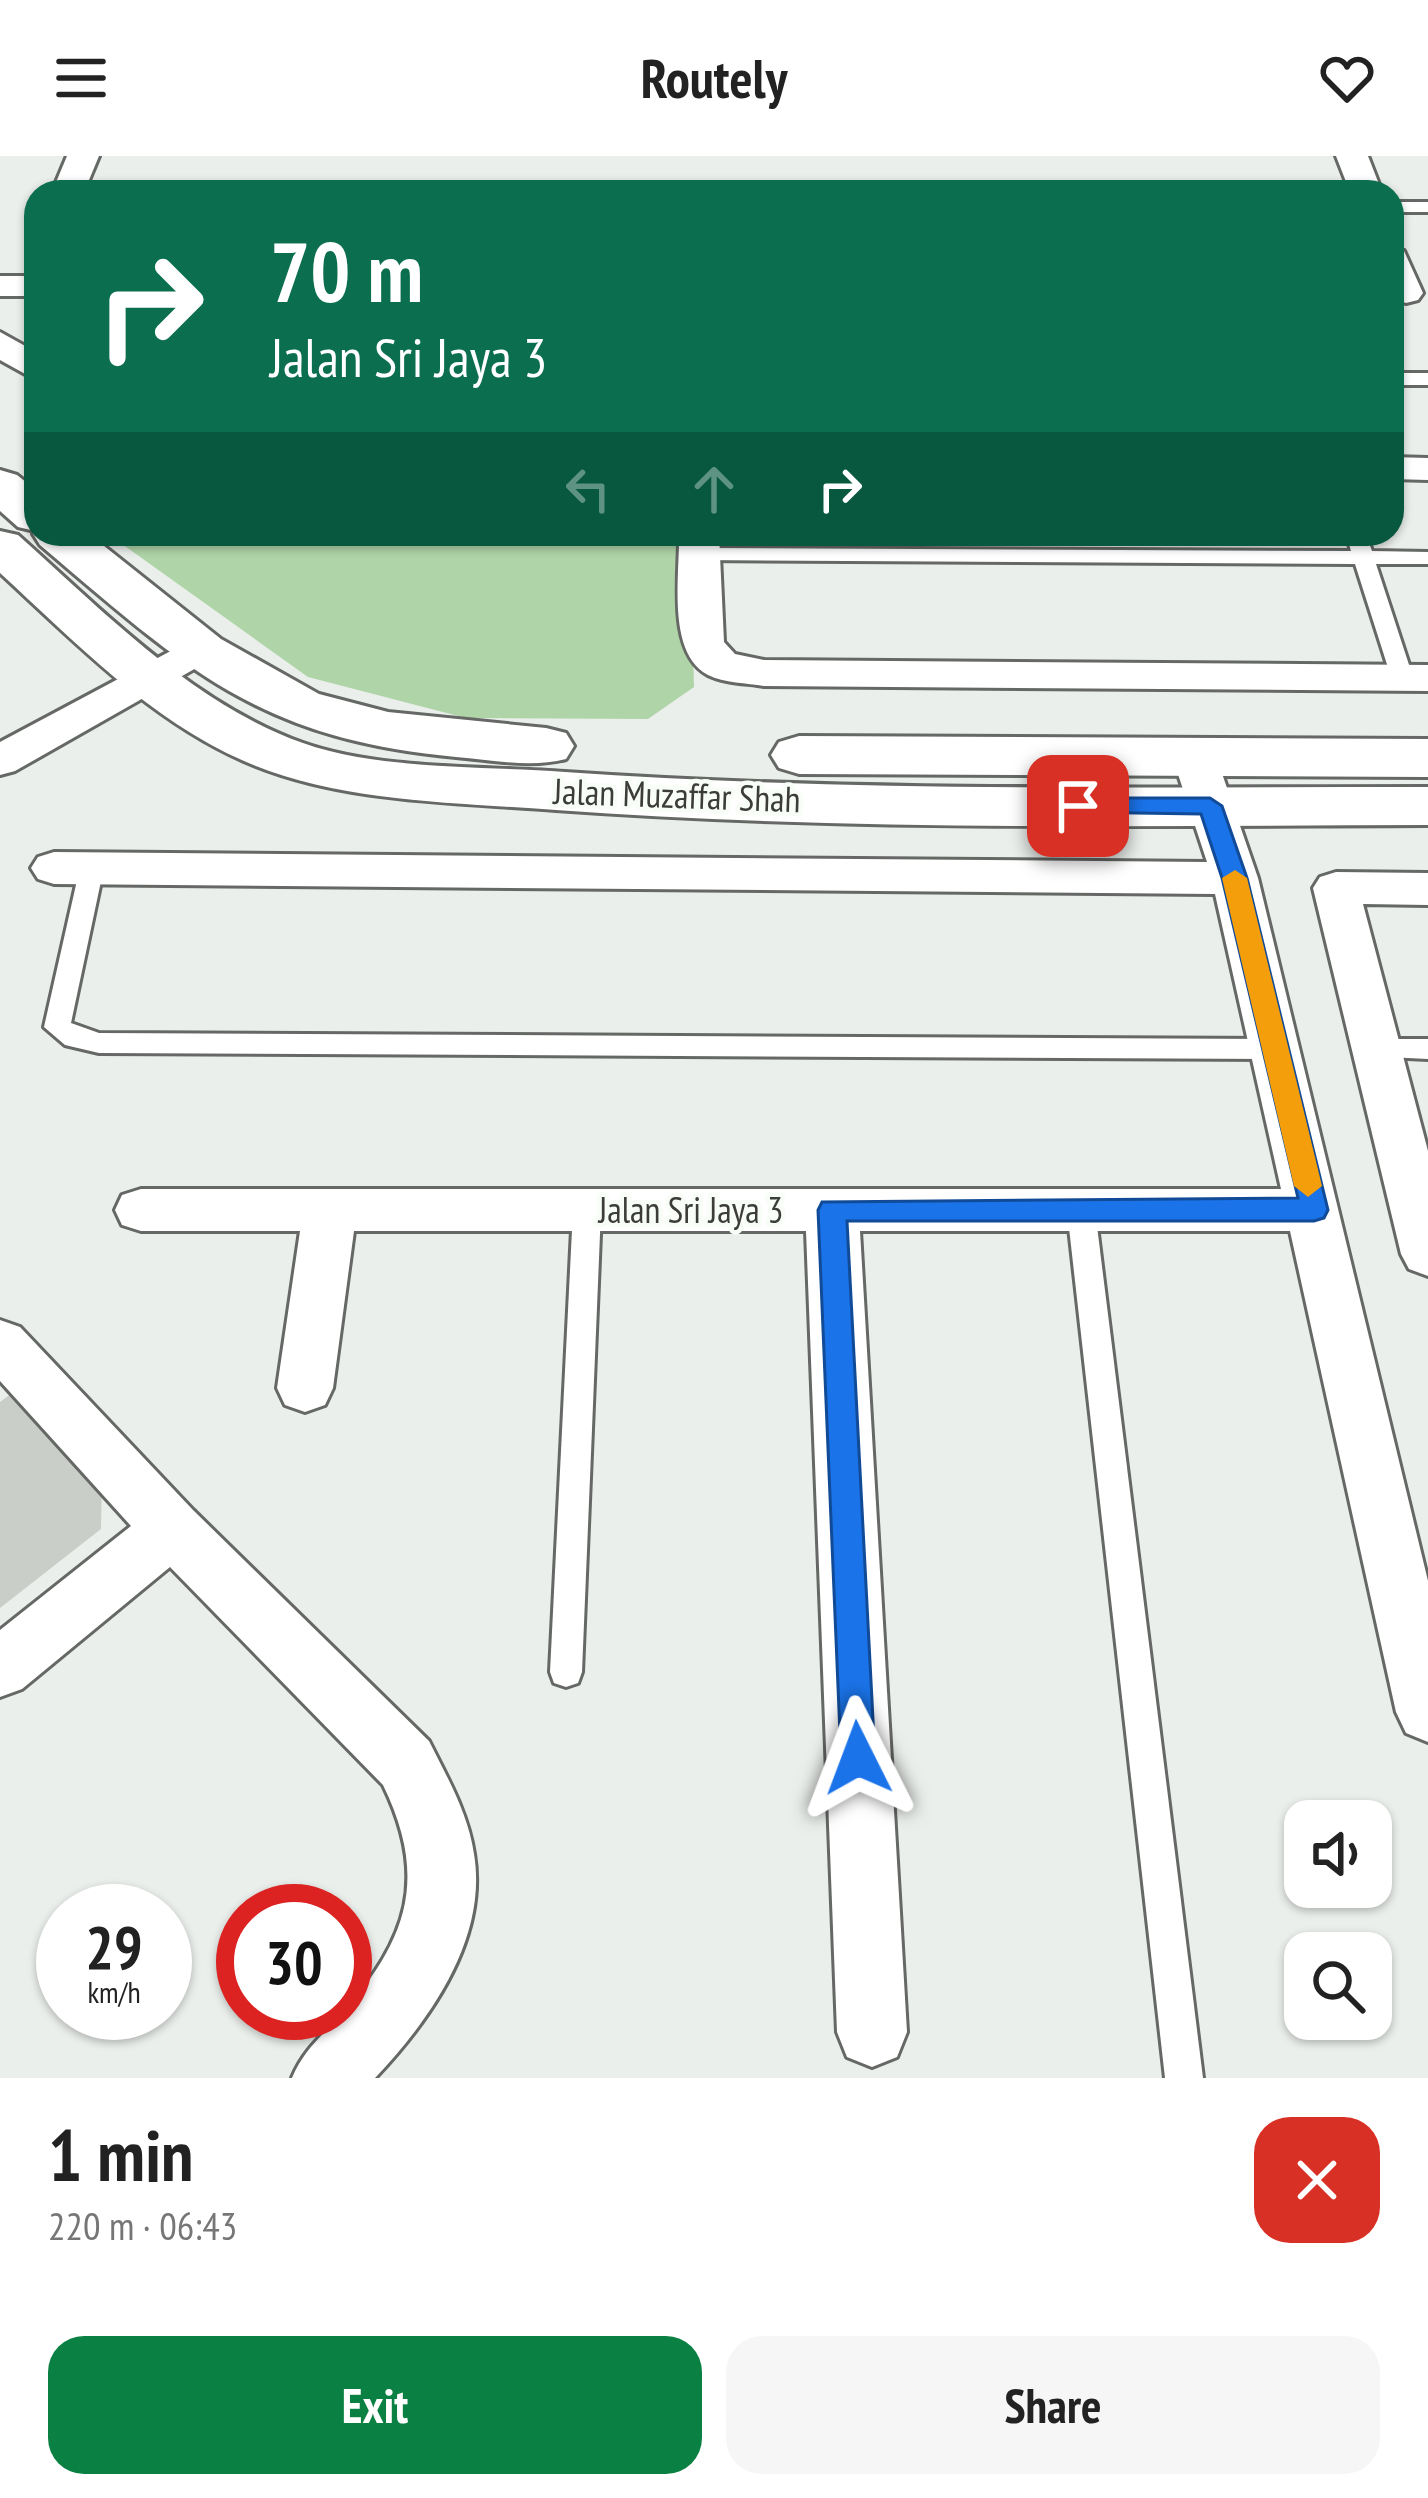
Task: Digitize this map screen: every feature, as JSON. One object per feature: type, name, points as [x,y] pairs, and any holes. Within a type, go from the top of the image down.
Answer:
[{"type":"main road","points":[[0,485],[24,506]]},
{"type":"main road","name":"Jalan Muzaffar Shah","points":[[0,546],[173,664]]},
{"type":"main road","name":"Jalan Muzaffar Shah","points":[[69,546],[173,664],[261,747],[394,777],[613,796],[1202,781],[1428,758]]},
{"type":"main road","name":"Jalan Muzaffar Shah","points":[[1202,781],[1428,806]]},
{"type":"street","points":[[700,546],[703,645],[721,665],[764,673],[1415,677]]},
{"type":"street","points":[[0,761],[173,664]]},
{"type":"street","points":[[1202,781],[1235,878],[1428,1712]]},
{"type":"street","points":[[72,867],[1235,878]]},
{"type":"street","points":[[1428,889],[1336,888],[1428,1251]]},
{"type":"street","name":"Jalan Sri Jaya 3","points":[[141,1210],[1314,1210]]},
{"type":"street","points":[[305,1388],[330,1210]]},
{"type":"street","points":[[832,1210],[872,2032]]},
{"type":"street","points":[[0,1342],[172,1529],[406,1763],[432,1806],[440,1856],[441,1914],[422,1968],[382,2022],[327,2078]]},
{"type":"street","points":[[0,1668],[172,1529]]},
{"type":"lane","points":[[795,546],[1428,558]]},
{"type":"lane","points":[[1359,546],[1415,677]]},
{"type":"lane","points":[[72,867],[58,1028],[74,1038],[99,1043],[1275,1049]]},
{"type":"lane","points":[[1376,1049],[1428,1049]]},
{"type":"lane","points":[[566,1672],[587,1210]]},
{"type":"lane","points":[[1081,1210],[1184,2078]]},
{"type":"green space","points":[[125,546],[690,546],[694,687],[648,719],[466,718],[308,677]]},
{"type":"building","points":[[15,1391],[102,1480],[101,1529],[0,1608],[0,1402]]},
{"type":"slow traffic","points":[[1235,878],[1308,1186]]},
{"type":"route","points":[[858,1758],[832,1210],[1314,1210],[1235,878],[1210,806],[1078,806]]}]
